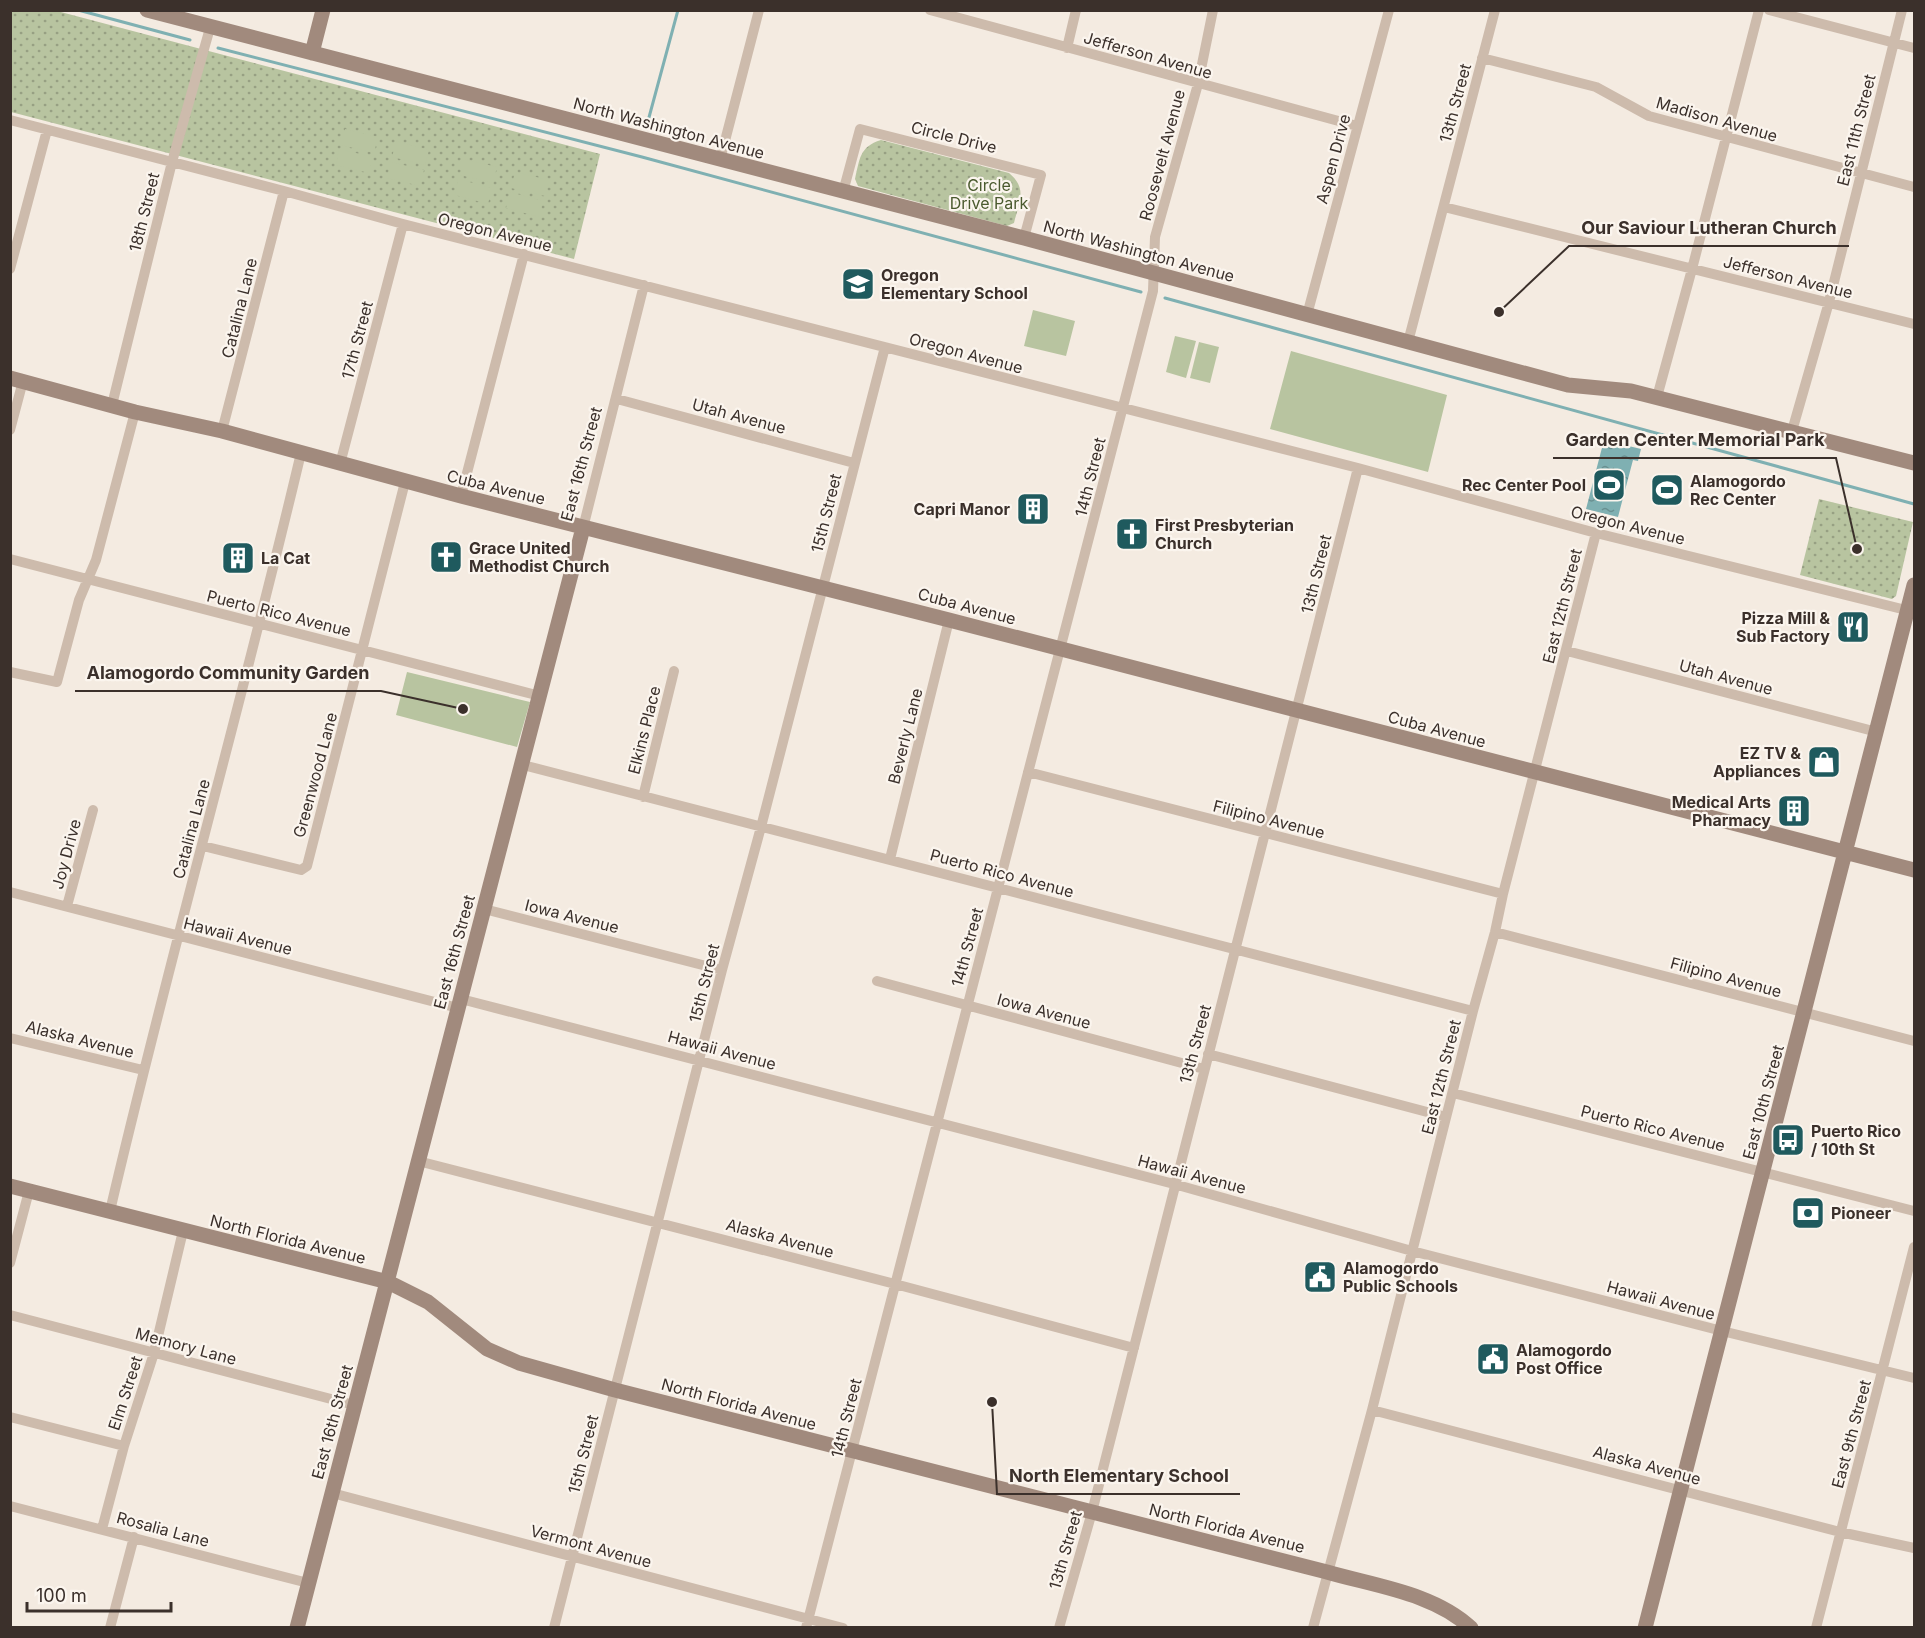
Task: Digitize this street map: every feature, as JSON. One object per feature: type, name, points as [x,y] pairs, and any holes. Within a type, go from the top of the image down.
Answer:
[{"type":"main road","name":"North Washington Avenue","points":[[147,10],[1024,238],[1568,385],[1631,391],[1914,463]]},
{"type":"main road","points":[[312,53],[323,10]]},
{"type":"main road","name":"Cuba Avenue","points":[[16,379],[405,482],[949,620],[1914,870]]},
{"type":"main road","name":"East 16th Street","points":[[297,1628],[583,528]]},
{"type":"main road","name":"East 10th Street","points":[[1646,1628],[1877,732],[1911,611],[1914,585]]},
{"type":"main road","name":"North Florida Avenue","points":[[10,1186],[388,1282],[428,1302],[488,1349],[519,1364],[852,1452],[1327,1572],[1420,1598],[1460,1617],[1471,1628]]},
{"type":"street","points":[[720,160],[759,10]]},
{"type":"street","name":"Jefferson Avenue","points":[[930,10],[1357,126]]},
{"type":"street","points":[[1067,48],[1076,10]]},
{"type":"street","name":"Roosevelt Avenue","points":[[1155,274],[1155,237],[1198,84],[1213,10]]},
{"type":"street","name":"Aspen Drive","points":[[1306,315],[1389,10]]},
{"type":"street","name":"13th Street","points":[[1408,342],[1495,10]]},
{"type":"street","points":[[1657,397],[1759,10]]},
{"type":"street","points":[[1768,10],[1914,48]]},
{"type":"street","name":"East 11th Street","points":[[1792,431],[1829,302],[1902,10]]},
{"type":"street","name":"18th Street","points":[[112,405],[172,162],[210,28]]},
{"type":"street","name":"Madison Avenue","points":[[1482,58],[1596,87],[1649,117],[1914,187]]},
{"type":"street","name":"Oregon Avenue","points":[[10,120],[403,224],[1358,468],[1596,533],[1911,611]]},
{"type":"street","name":"Circle Drive","points":[[843,192],[860,129],[872,132],[1041,175],[1024,238]]},
{"type":"street","points":[[10,269],[47,130]]},
{"type":"street","name":"Catalina Lane","points":[[222,432],[284,191]]},
{"type":"street","name":"Jefferson Avenue","points":[[1444,207],[1914,324]]},
{"type":"street","name":"17th Street","points":[[340,464],[403,224]]},
{"type":"street","points":[[461,496],[524,254]]},
{"type":"street","name":"14th Street","points":[[808,1623],[1061,650],[1153,291],[1155,274]]},
{"type":"street","name":"East 16th Street","points":[[583,528],[644,285]]},
{"type":"street","name":"15th Street","points":[[554,1628],[722,970],[885,347]]},
{"type":"street","points":[[10,430],[16,379]]},
{"type":"street","name":"Utah Avenue","points":[[617,399],[854,463]]},
{"type":"street","points":[[10,672],[57,682],[87,580],[96,560],[135,412]]},
{"type":"street","name":"Catalina Lane","points":[[110,1211],[143,1070],[260,625],[301,453]]},
{"type":"street","name":"13th Street","points":[[1059,1628],[1092,1512],[1174,1185],[1237,950],[1358,468]]},
{"type":"street","name":"Greenwood Lane","points":[[202,846],[301,870],[307,866],[405,482]]},
{"type":"street","name":"East 12th Street","points":[[1313,1628],[1372,1410],[1596,533]]},
{"type":"street","name":"Puerto Rico Avenue","points":[[10,559],[540,696]]},
{"type":"street","name":"Beverly Lane","points":[[890,859],[949,620]]},
{"type":"street","name":"Utah Avenue","points":[[1567,651],[1877,732]]},
{"type":"street","name":"Elkins Place","points":[[643,797],[674,671]]},
{"type":"street","name":"Puerto Rico Avenue","points":[[523,765],[1473,1011]]},
{"type":"street","name":"Filipino Avenue","points":[[1028,772],[1503,894]]},
{"type":"street","name":"Joy Drive","points":[[67,906],[93,810]]},
{"type":"street","name":"Hawaii Avenue","points":[[10,892],[178,937],[700,1060],[1174,1185],[1412,1251],[1914,1378]]},
{"type":"street","name":"Iowa Avenue","points":[[484,909],[722,970]]},
{"type":"street","name":"Filipino Avenue","points":[[1495,932],[1914,1041]]},
{"type":"street","name":"Iowa Avenue","points":[[877,981],[1204,1069]]},
{"type":"street","name":"Alaska Avenue","points":[[10,1038],[143,1070]]},
{"type":"street","points":[[1208,1054],[1446,1117]]},
{"type":"street","name":"Puerto Rico Avenue","points":[[1453,1093],[1914,1211]]},
{"type":"street","name":"Alaska Avenue","points":[[418,1161],[1134,1348]]},
{"type":"street","points":[[10,1263],[29,1191]]},
{"type":"street","name":"Elm Street","points":[[102,1529],[124,1446],[154,1353],[183,1231]]},
{"type":"street","name":"East 9th Street","points":[[1816,1628],[1914,1247]]},
{"type":"street","name":"Memory Lane","points":[[10,1315],[354,1405]]},
{"type":"street","name":"Alaska Avenue","points":[[1372,1410],[1840,1532],[1914,1548]]},
{"type":"street","points":[[10,1417],[124,1446]]},
{"type":"street","name":"Vermont Avenue","points":[[332,1493],[572,1556],[808,1623],[843,1628]]},
{"type":"street","name":"Rosalia Lane","points":[[10,1506],[308,1583]]},
{"type":"street","points":[[110,1628],[134,1538]]},
{"type":"green space","points":[[10,11],[57,11],[600,154],[574,259],[11,112]]},
{"type":"green space","points":[[345,129],[378,137],[374,153],[341,145]]},
{"type":"green space","name":"Circle Drive Park","points":[[881,140],[1009,173],[1020,190],[1020,202],[1014,223],[1007,226],[858,186],[855,179],[864,150]]},
{"type":"green space","points":[[396,141],[429,150],[425,165],[392,157]]},
{"type":"green space","points":[[339,149],[373,157],[369,173],[336,165]]},
{"type":"green space","points":[[464,159],[497,167],[493,183],[460,175]]},
{"type":"green space","points":[[391,162],[424,170],[420,186],[387,178]]},
{"type":"green space","points":[[515,172],[549,180],[545,196],[511,188]]},
{"type":"green space","points":[[458,179],[492,188],[488,204],[455,195]]},
{"type":"green space","points":[[510,192],[543,201],[539,217],[506,208]]},
{"type":"green space","points":[[1033,310],[1075,321],[1066,356],[1024,346]]},
{"type":"green space","points":[[1175,336],[1196,341],[1186,378],[1166,372]]},
{"type":"green space","points":[[1199,342],[1219,347],[1210,383],[1190,378]]},
{"type":"green space","points":[[1291,351],[1447,395],[1428,472],[1270,429]]},
{"type":"green space","points":[[1819,499],[1913,522],[1896,596],[1892,599],[1800,575]]},
{"type":"green space","points":[[407,672],[530,702],[517,747],[396,715]]},
{"type":"water","name":"Rec Center Pool","points":[[1604,440],[1641,449],[1638,461],[1633,460],[1618,517],[1586,509]]},
{"type":"waterway","points":[[78,10],[190,40]]},
{"type":"waterway","points":[[648,121],[678,10]]},
{"type":"waterway","points":[[218,48],[642,157],[1141,292]]},
{"type":"waterway","points":[[1165,298],[1914,504]]},
{"type":"place","name":"Oregon Elementary School","points":[[858,284]]},
{"type":"place","name":"Our Saviour Lutheran Church","points":[[1499,312]]},
{"type":"place","name":"Rec Center Pool","points":[[1609,485]]},
{"type":"place","name":"Alamogordo Rec Center","points":[[1667,490]]},
{"type":"place","name":"Capri Manor","points":[[1033,509]]},
{"type":"place","name":"First Presbyterian Church","points":[[1132,534]]},
{"type":"place","name":"Garden Center Memorial Park","points":[[1857,549]]},
{"type":"place","name":"Grace United Methodist Church","points":[[446,557]]},
{"type":"place","name":"La Cat","points":[[238,558]]},
{"type":"place","name":"Pizza Mill & Sub Factory","points":[[1853,627]]},
{"type":"place","name":"Alamogordo Community Garden","points":[[463,709]]},
{"type":"place","name":"EZ TV & Appliances","points":[[1824,762]]},
{"type":"place","name":"Medical Arts Pharmacy","points":[[1794,811]]},
{"type":"place","name":"Puerto Rico / 10th St","points":[[1788,1140]]},
{"type":"place","name":"Pioneer","points":[[1808,1213]]},
{"type":"place","name":"Alamogordo Public Schools","points":[[1320,1277]]},
{"type":"place","name":"Alamogordo Post Office","points":[[1493,1359]]},
{"type":"place","name":"North Elementary School","points":[[992,1402]]}]
